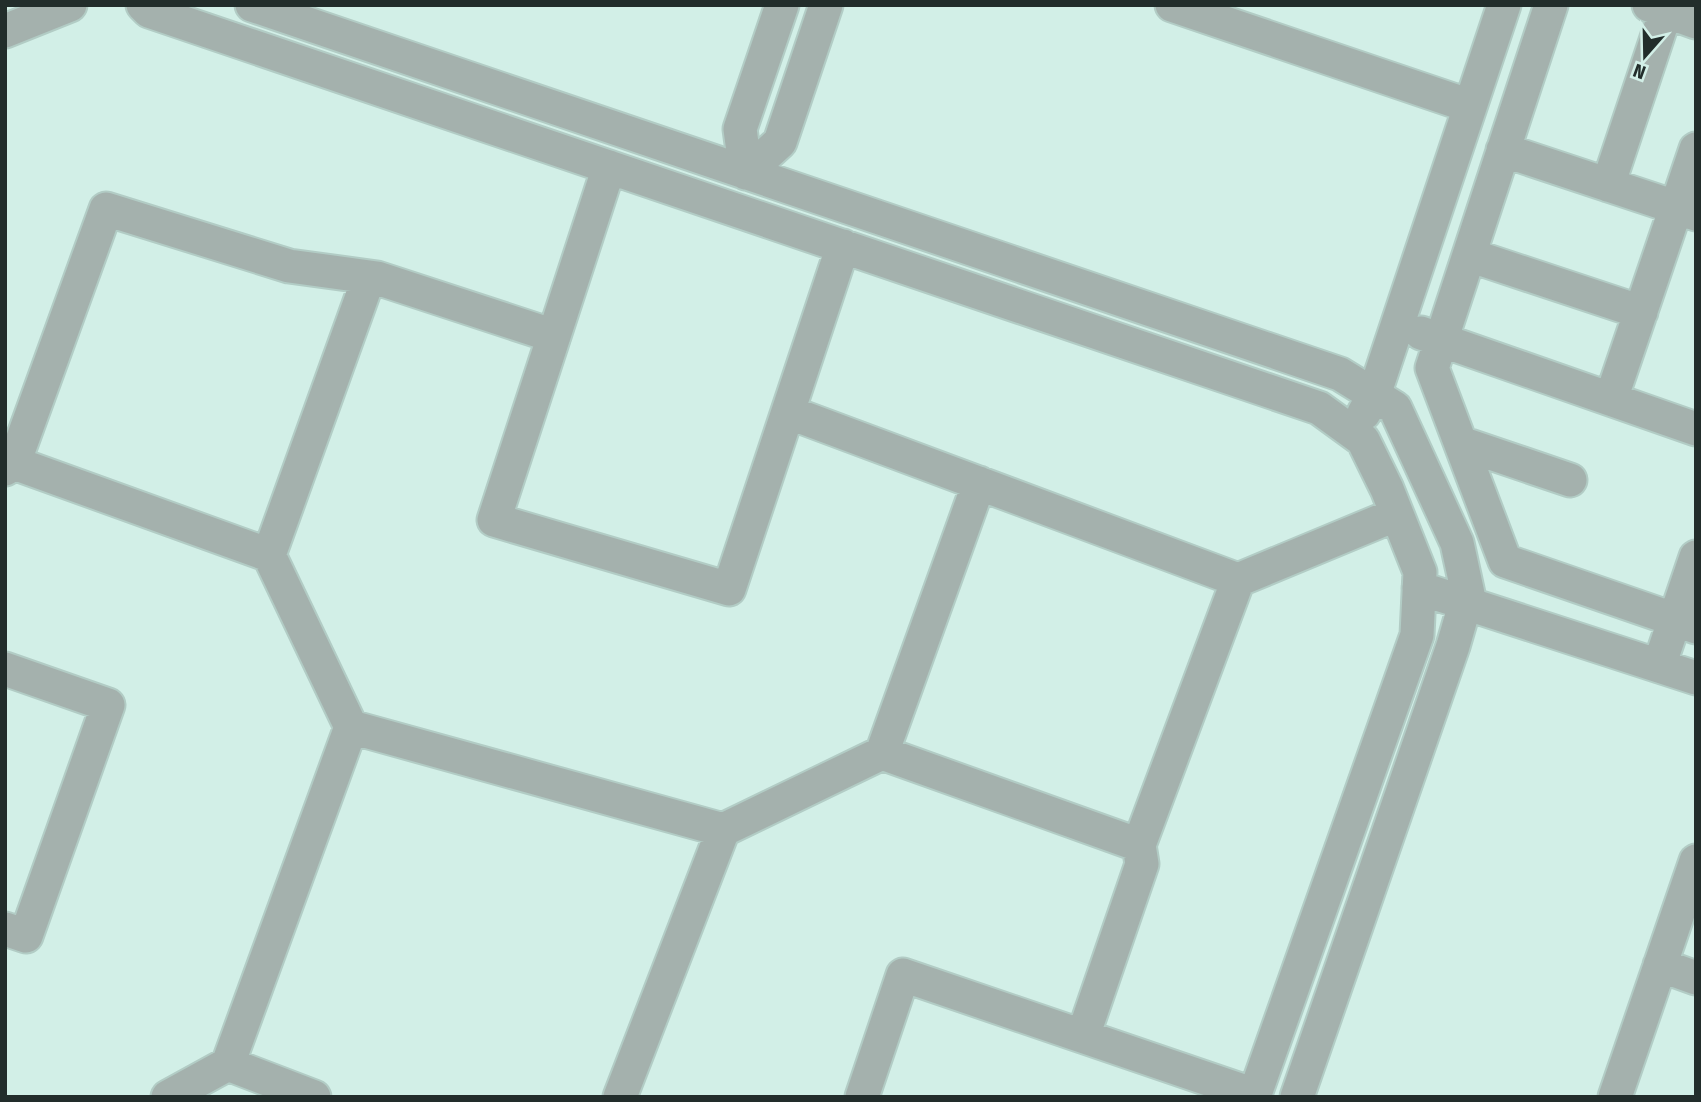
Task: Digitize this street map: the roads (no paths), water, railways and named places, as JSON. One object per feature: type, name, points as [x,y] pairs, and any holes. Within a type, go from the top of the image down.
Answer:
[{"type":"street","points":[[8,22],[70,5]]},
{"type":"street","points":[[143,5],[149,11],[1319,408],[1363,440],[1387,489],[1420,572],[1417,635],[1254,1096],[903,975],[862,1097]]},
{"type":"street","points":[[252,5],[1340,374],[1395,408],[1457,543],[1468,594],[1453,646],[1297,1097]]},
{"type":"street","points":[[747,173],[740,129],[782,5]]},
{"type":"street","points":[[747,173],[780,142],[826,5]]},
{"type":"street","points":[[1353,433],[1374,395],[1504,5]]},
{"type":"street","points":[[1551,5],[1432,368],[1505,561],[1685,623]]},
{"type":"street","points":[[1182,7],[1471,106]]},
{"type":"street","points":[[1608,185],[1670,11]]},
{"type":"street","points":[[1611,399],[1641,312],[1686,211],[1696,149]]},
{"type":"street","points":[[1503,150],[1686,211]]},
{"type":"street","points":[[610,167],[494,520],[729,589],[843,246]]},
{"type":"street","points":[[269,555],[10,466],[106,209],[289,266],[377,278],[554,336]]},
{"type":"street","points":[[1469,255],[1641,312]]},
{"type":"street","points":[[168,1097],[228,1064],[351,727],[269,555],[369,277]]},
{"type":"street","points":[[1398,325],[1696,429]]},
{"type":"street","points":[[788,412],[1238,580],[1397,514]]},
{"type":"street","points":[[1461,443],[1570,480]]},
{"type":"street","points":[[351,727],[723,830],[881,754],[979,483]]},
{"type":"street","points":[[1659,666],[1685,623],[1696,557]]},
{"type":"street","points":[[1083,1037],[1142,864],[1139,845],[1238,580]]},
{"type":"street","points":[[1419,588],[1696,678]]},
{"type":"street","points":[[5,669],[108,705],[26,936],[5,929]]},
{"type":"street","points":[[881,754],[1139,845]]},
{"type":"street","points":[[620,1097],[723,830]]},
{"type":"street","points":[[1615,1097],[1696,861]]},
{"type":"street","points":[[1660,965],[1696,978]]},
{"type":"street","points":[[228,1064],[314,1097]]}]
